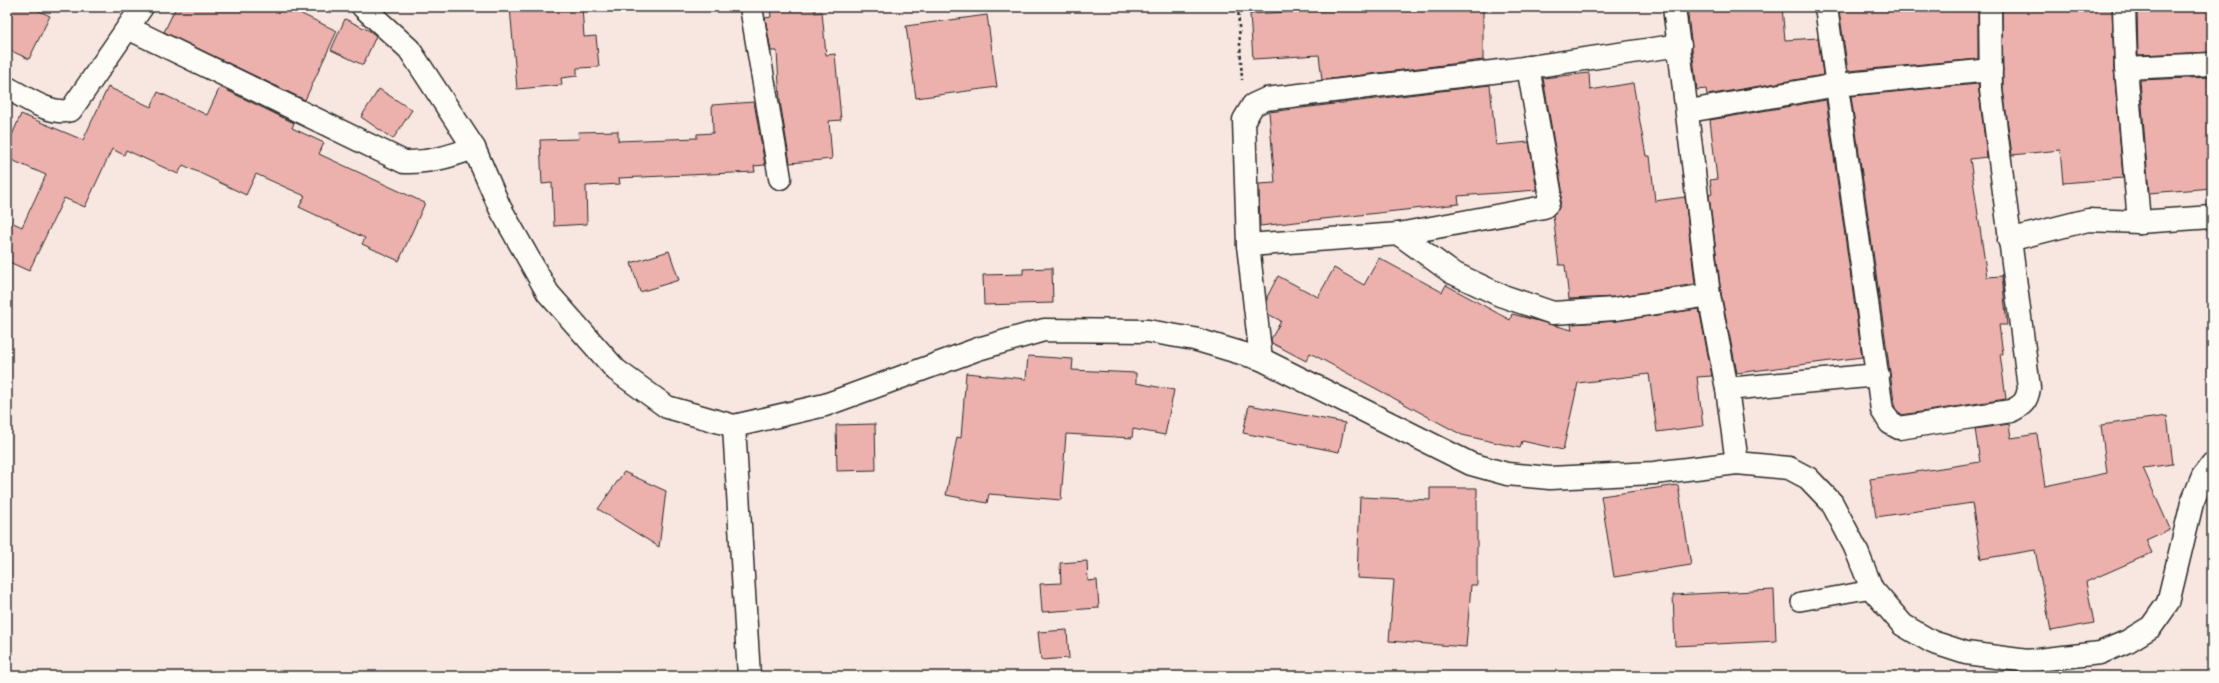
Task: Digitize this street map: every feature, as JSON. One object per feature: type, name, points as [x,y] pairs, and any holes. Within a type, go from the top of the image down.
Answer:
[{"type":"street","points":[[7,88],[52,110],[62,112],[71,110],[142,7]]},
{"type":"street","points":[[363,7],[409,49],[474,148],[500,208],[548,293],[616,370],[667,407],[734,426],[825,405],[978,349],[1044,330],[1148,331],[1194,339],[1261,359],[1471,464],[1507,474],[1550,478],[1654,472],[1737,463],[1789,468],[1818,487],[1832,503],[1855,547],[1872,589],[1903,625],[1932,642],[1966,653],[2027,661],[2100,653],[2128,641],[2151,627],[2168,603],[2192,503],[2203,476],[2212,464]]},
{"type":"street","points":[[751,7],[780,178]]},
{"type":"street","points":[[1674,7],[1680,45],[1710,295],[1727,390],[1737,463]]},
{"type":"street","points":[[1826,7],[1882,410],[1890,423],[1899,428],[2011,411],[2022,406],[2028,399],[2029,388],[1991,90],[1990,7]]},
{"type":"street","points":[[2124,7],[2126,68],[2139,222]]},
{"type":"street","points":[[128,28],[404,162],[424,162],[445,158],[474,148]]},
{"type":"street","points":[[1261,359],[1248,245],[1244,120],[1253,105],[1266,99],[1528,67],[1680,45]]},
{"type":"street","points":[[2126,68],[2212,64]]},
{"type":"street","points":[[1248,245],[1399,234],[1538,209],[1548,203],[1550,191],[1528,67]]},
{"type":"street","points":[[1688,111],[1837,85],[1991,70]]},
{"type":"street","points":[[2009,240],[2088,220],[2139,222],[2212,217]]},
{"type":"street","points":[[1399,234],[1451,272],[1500,295],[1553,313],[1615,309],[1710,295]]},
{"type":"street","points":[[1727,390],[1878,375]]},
{"type":"street","points":[[734,426],[749,676]]},
{"type":"lane","points":[[1800,602],[1872,589]]},
{"type":"path","points":[[1238,7],[1244,120]]},
{"type":"building","points":[[7,7],[31,7],[50,16],[29,59],[7,49]]},
{"type":"building","points":[[176,7],[287,7],[337,31],[305,100],[164,32]]},
{"type":"building","points":[[510,7],[582,7],[584,37],[596,36],[599,67],[577,68],[577,76],[561,78],[562,85],[517,89]]},
{"type":"building","points":[[770,7],[815,7],[815,13],[822,12],[826,55],[835,54],[841,120],[829,121],[832,159],[790,163],[780,101],[777,51],[771,51],[765,18],[771,17]]},
{"type":"building","points":[[1348,7],[1404,10],[1483,9],[1483,60],[1322,80],[1319,55],[1253,59],[1250,14],[1348,9]]},
{"type":"building","points":[[1687,7],[1782,7],[1785,40],[1818,38],[1823,75],[1707,95],[1706,89],[1697,90]]},
{"type":"building","points":[[1876,7],[1978,7],[1978,59],[1848,71],[1839,10]]},
{"type":"building","points":[[2002,7],[2112,7],[2114,69],[2123,178],[2063,183],[2060,150],[2012,155],[2003,89]]},
{"type":"building","points":[[2137,7],[2212,7],[2212,52],[2138,55]]},
{"type":"building","points":[[987,15],[997,87],[916,98],[906,26]]},
{"type":"building","points":[[345,19],[370,31],[376,36],[363,65],[331,50]]},
{"type":"building","points":[[1589,73],[1590,90],[1633,83],[1646,156],[1650,156],[1655,201],[1685,197],[1695,284],[1614,297],[1569,299],[1565,265],[1559,265],[1553,215],[1560,205],[1562,189],[1543,78]]},
{"type":"building","points":[[2212,77],[2212,188],[2149,193],[2140,80]]},
{"type":"building","points":[[1978,84],[1987,157],[1970,159],[1987,277],[2002,276],[2007,325],[1999,325],[2003,354],[2000,354],[2006,399],[1901,415],[1895,408],[1851,96]]},
{"type":"building","points":[[1490,85],[1496,145],[1529,142],[1537,190],[1458,196],[1459,204],[1260,226],[1259,184],[1275,183],[1269,112]]},
{"type":"building","points":[[108,87],[151,107],[158,92],[207,115],[220,87],[294,123],[292,128],[324,143],[319,154],[425,203],[399,261],[362,244],[365,238],[299,207],[305,196],[256,174],[246,195],[183,165],[178,174],[126,150],[124,155],[112,149],[85,207],[64,198],[29,271],[7,261],[7,220],[22,227],[46,175],[7,158],[7,147],[21,114],[83,140]]},
{"type":"building","points":[[379,89],[412,110],[393,139],[361,117]]},
{"type":"building","points":[[1826,100],[1862,357],[1737,373],[1721,293],[1709,195],[1712,194],[1710,180],[1717,179],[1710,120]]},
{"type":"building","points":[[754,102],[765,165],[754,166],[755,172],[619,178],[620,184],[586,186],[587,224],[554,226],[552,183],[542,184],[540,140],[579,139],[578,132],[618,131],[618,141],[697,138],[697,134],[713,133],[712,105]]},
{"type":"building","points":[[669,251],[679,280],[640,292],[631,263]]},
{"type":"building","points":[[1379,258],[1442,292],[1446,285],[1510,320],[1512,314],[1572,330],[1571,324],[1617,321],[1699,309],[1712,376],[1697,377],[1703,426],[1657,432],[1649,374],[1578,383],[1563,450],[1522,441],[1520,448],[1462,435],[1310,353],[1306,361],[1272,343],[1271,339],[1281,321],[1268,314],[1267,297],[1278,276],[1318,297],[1334,268],[1364,285]]},
{"type":"building","points":[[1052,268],[1053,303],[984,305],[983,275],[1023,274],[1023,269]]},
{"type":"building","points":[[1028,356],[1073,359],[1072,370],[1136,373],[1136,383],[1174,390],[1165,435],[1133,429],[1132,438],[1066,434],[1061,500],[989,494],[987,503],[946,495],[957,437],[961,438],[966,373],[1026,379]]},
{"type":"building","points":[[1249,405],[1345,423],[1339,452],[1243,433]]},
{"type":"building","points":[[2167,416],[2173,464],[2143,468],[2170,529],[2146,540],[2152,553],[2086,582],[2094,623],[2051,631],[2035,550],[1981,559],[1972,503],[1876,517],[1870,479],[1980,462],[1975,429],[2009,424],[2011,438],[2037,434],[2045,486],[2107,473],[2101,425]]},
{"type":"building","points":[[875,424],[876,470],[837,471],[836,425]]},
{"type":"building","points":[[624,472],[666,491],[659,547],[598,509]]},
{"type":"building","points":[[1678,485],[1691,565],[1614,577],[1601,496]]},
{"type":"building","points":[[1430,488],[1477,488],[1477,585],[1471,585],[1466,647],[1389,641],[1394,580],[1357,578],[1360,497],[1430,500]]},
{"type":"building","points":[[1087,561],[1088,581],[1097,580],[1099,608],[1042,612],[1040,584],[1061,583],[1060,563]]},
{"type":"building","points":[[1774,590],[1776,641],[1675,646],[1673,595]]},
{"type":"building","points":[[1067,630],[1069,658],[1041,660],[1038,632]]}]
